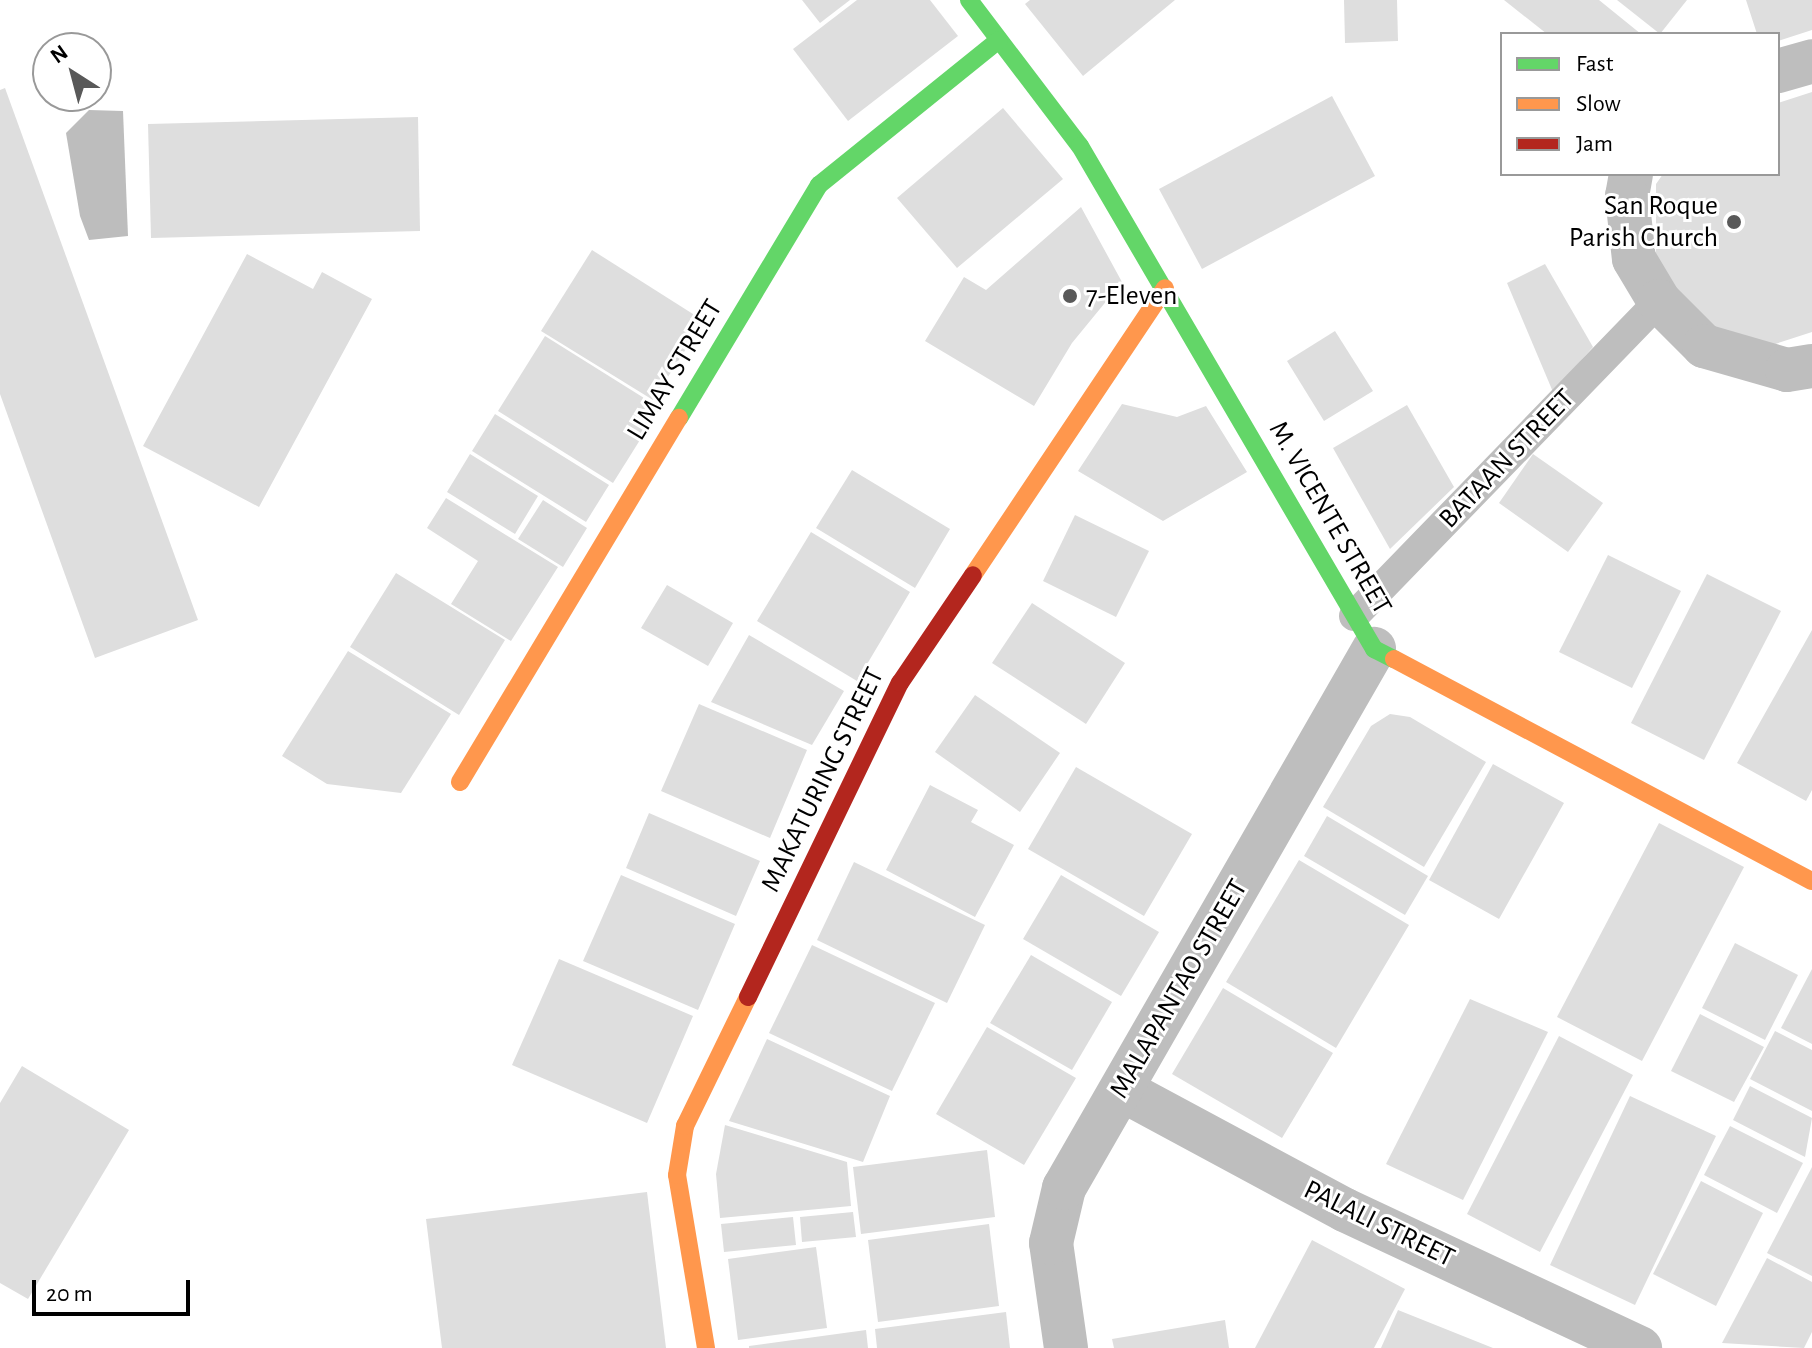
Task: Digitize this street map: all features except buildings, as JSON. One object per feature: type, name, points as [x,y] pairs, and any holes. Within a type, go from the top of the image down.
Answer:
[{"type":"street","name":"M. VICENTE STREET","points":[[969,0],[1080,146],[1364,632],[1812,881]]},
{"type":"street","name":"LIMAY STREET","points":[[460,782],[819,185],[999,40]]},
{"type":"street","points":[[1780,70],[1812,61]]},
{"type":"street","points":[[1631,176],[1627,196],[1634,259],[1659,301],[1704,346],[1787,370],[1812,366]]},
{"type":"street","name":"MAKATURING STREET","points":[[706,1348],[677,1175],[685,1126],[900,683],[1165,288]]},
{"type":"street","name":"MALAPANTAO STREET","points":[[1066,1348],[1051,1243],[1064,1188],[1122,1090],[1364,632]]},
{"type":"street","name":"PALALI STREET","points":[[1122,1090],[1571,1333],[1640,1348]]},
{"type":"lane","name":"BATAAN STREET","points":[[1364,632],[1659,301]]},
{"type":"shaded area","points":[[123,111],[128,236],[89,240],[80,216],[66,133],[87,112]]},
{"type":"traffic: fast","points":[[969,0],[1080,146],[1374,649],[1394,659]]},
{"type":"traffic: fast","points":[[679,418],[819,185],[999,40]]},
{"type":"traffic: slow","points":[[973,575],[1165,288]]},
{"type":"traffic: slow","points":[[460,782],[679,418]]},
{"type":"traffic: slow","points":[[1394,659],[1812,881]]},
{"type":"traffic: slow","points":[[706,1348],[677,1175],[685,1126],[748,997]]},
{"type":"traffic: jam","points":[[748,997],[900,683],[973,575]]},
{"type":"place","name":"San Roque Parish Church","points":[[1734,222]]},
{"type":"place","name":"7-Eleven","points":[[1070,296]]}]
